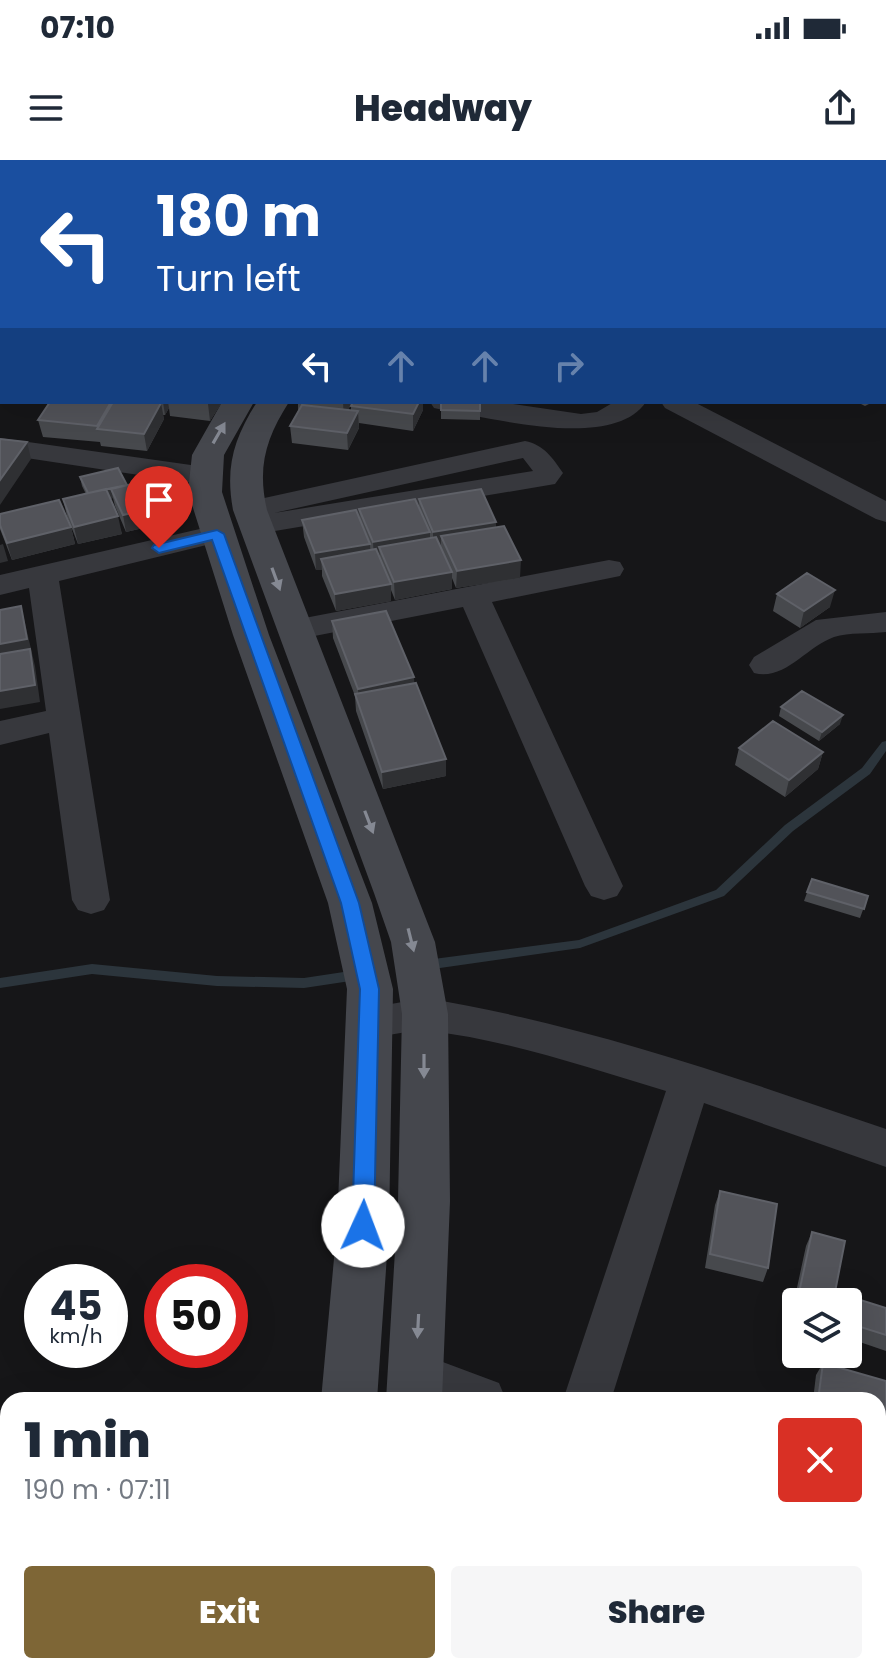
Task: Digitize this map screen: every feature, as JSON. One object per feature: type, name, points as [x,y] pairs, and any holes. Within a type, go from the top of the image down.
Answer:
[{"type":"main road","points":[[237,404],[208,455],[205,492],[217,534],[350,903],[370,1006],[363,1226],[350,1392]]},
{"type":"main road","points":[[272,404],[250,439],[244,488],[294,630],[396,893],[413,942],[422,1001],[424,1201],[415,1388]]},
{"type":"street","points":[[457,404],[581,422],[604,420],[630,404]]},
{"type":"street","points":[[678,404],[886,513]]},
{"type":"street","points":[[0,446],[205,476]]},
{"type":"street","points":[[525,449],[533,452],[549,473],[545,478],[253,517],[525,449]]},
{"type":"street","points":[[0,585],[38,599],[217,534]]},
{"type":"street","points":[[294,630],[609,569]]},
{"type":"street","points":[[473,595],[604,886]]},
{"type":"street","points":[[38,599],[64,718],[91,900]]},
{"type":"street","points":[[765,665],[827,627],[841,623],[886,622]]},
{"type":"street","points":[[0,733],[64,718]]},
{"type":"street","points":[[370,1006],[422,1001],[690,1080],[886,1148]]},
{"type":"street","points":[[590,1392],[690,1080]]},
{"type":"street","points":[[415,1388],[437,1392]]},
{"type":"building","points":[[49,404],[110,404],[97,426],[38,420]]},
{"type":"building","points":[[112,404],[160,404],[144,434],[97,429]]},
{"type":"building","points":[[352,404],[418,404],[413,414]]},
{"type":"building","points":[[441,404],[480,404],[480,411],[441,410]]},
{"type":"building","points":[[302,405],[358,411],[347,433],[290,426]]},
{"type":"building","points":[[0,439],[27,442],[0,480]]},
{"type":"building","points":[[118,468],[127,485],[88,493],[80,477]]},
{"type":"building","points":[[167,476],[179,502],[123,515],[111,489]]},
{"type":"building","points":[[106,489],[118,516],[74,527],[63,499]]},
{"type":"building","points":[[481,489],[496,522],[433,532],[419,499]]},
{"type":"building","points":[[415,499],[430,532],[373,542],[359,509]]},
{"type":"building","points":[[59,500],[71,527],[7,543],[0,525],[0,514]]},
{"type":"building","points":[[356,510],[370,544],[315,553],[302,520]]},
{"type":"building","points":[[504,526],[521,560],[457,571],[441,536]]},
{"type":"building","points":[[436,537],[452,572],[394,582],[379,547]]},
{"type":"building","points":[[376,549],[391,584],[335,594],[321,559]]},
{"type":"building","points":[[807,573],[835,590],[804,611],[777,594]]},
{"type":"building","points":[[21,606],[27,639],[0,644],[0,610]]},
{"type":"building","points":[[386,611],[414,677],[358,689],[332,621]]},
{"type":"building","points":[[30,649],[35,685],[0,691],[0,654]]},
{"type":"building","points":[[416,683],[446,759],[382,772],[355,694]]},
{"type":"building","points":[[802,691],[843,715],[822,732],[781,707]]},
{"type":"building","points":[[773,721],[823,752],[789,780],[739,748]]},
{"type":"building","points":[[812,879],[868,896],[864,909],[807,892]]},
{"type":"building","points":[[720,1191],[777,1204],[768,1268],[710,1254]]},
{"type":"building","points":[[812,1232],[845,1241],[836,1288],[800,1288]]},
{"type":"building","points":[[862,1300],[886,1308],[886,1335],[862,1327]]},
{"type":"building","points":[[822,1368],[840,1368],[886,1381],[886,1392],[819,1392]]},
{"type":"waterway","points":[[426,965],[580,944],[720,893],[789,828],[866,771],[886,744]]},
{"type":"waterway","points":[[0,983],[92,969],[217,981],[304,983],[357,975]]},
{"type":"route","points":[[159,548],[217,534],[350,903],[370,989],[363,1226]]}]
